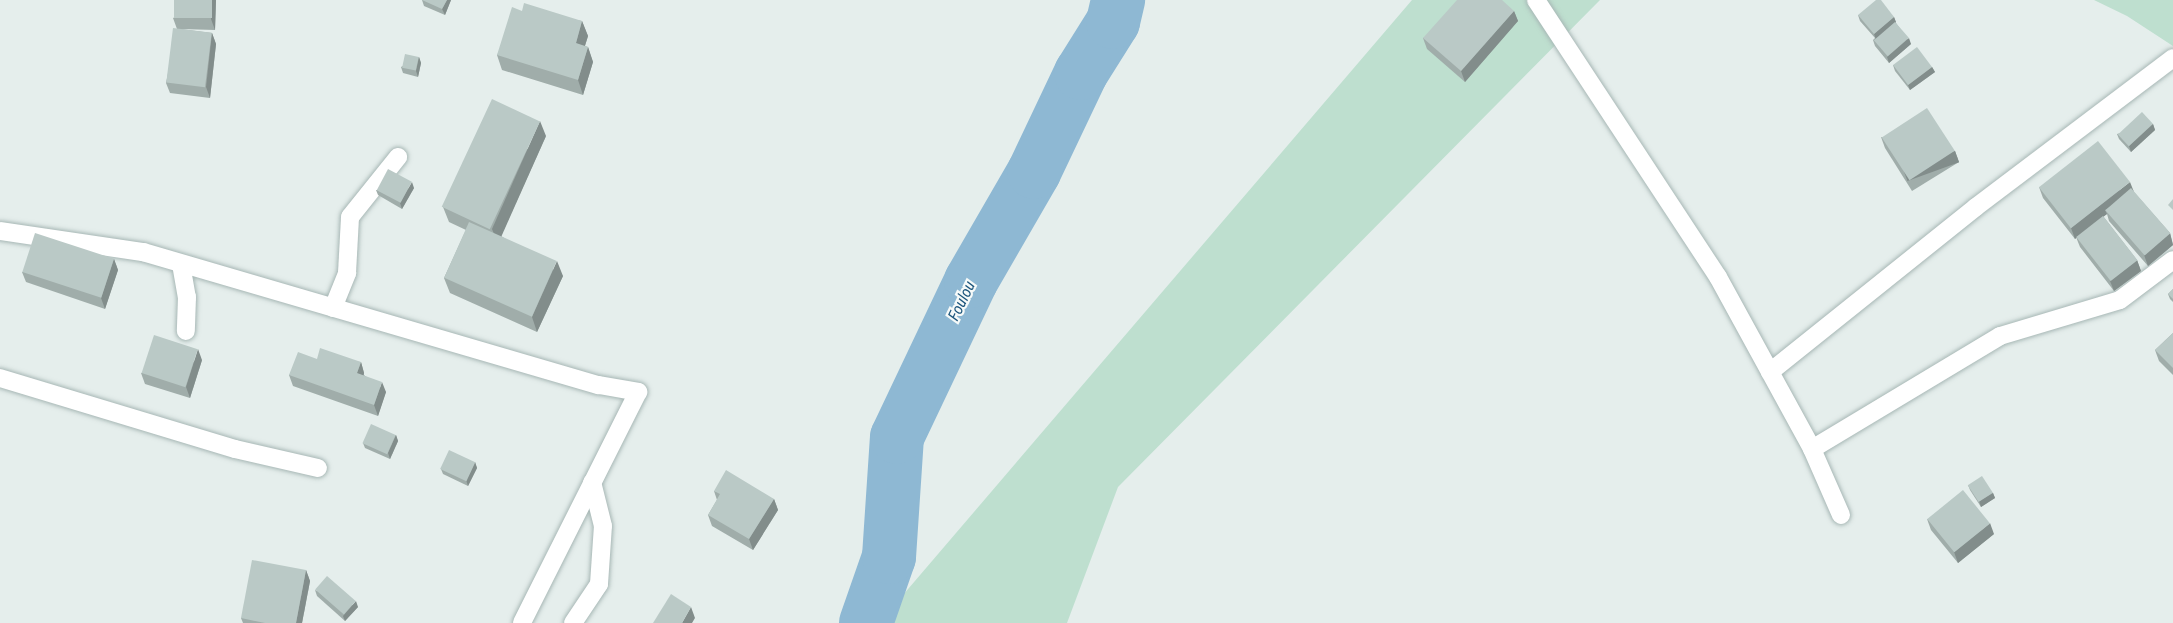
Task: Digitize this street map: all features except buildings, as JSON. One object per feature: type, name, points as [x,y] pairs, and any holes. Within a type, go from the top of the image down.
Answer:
[{"type":"street","points":[[1536,0],[1718,277],[1812,449],[1842,515]]},
{"type":"street","points":[[1770,372],[1976,207],[2173,58]]},
{"type":"street","points":[[333,308],[347,273],[350,217],[398,157]]},
{"type":"street","points":[[0,231],[143,252],[599,385],[638,392],[522,623]]},
{"type":"street","points":[[1812,449],[2000,336],[2120,300],[2173,260]]},
{"type":"street","points":[[181,264],[186,331]]},
{"type":"street","points":[[0,378],[235,448],[318,468]]},
{"type":"street","points":[[573,623],[599,584],[603,526],[592,482]]},
{"type":"green space","points":[[1412,0],[1600,0],[1118,487],[1067,623],[879,623]]},
{"type":"green space","points":[[2094,0],[2173,0],[2173,46],[2127,16]]},
{"type":"waterway","name":"Foulou","points":[[866,623],[889,557],[897,437],[971,281],[1034,172],[1081,73],[1113,22],[1118,0]]}]
